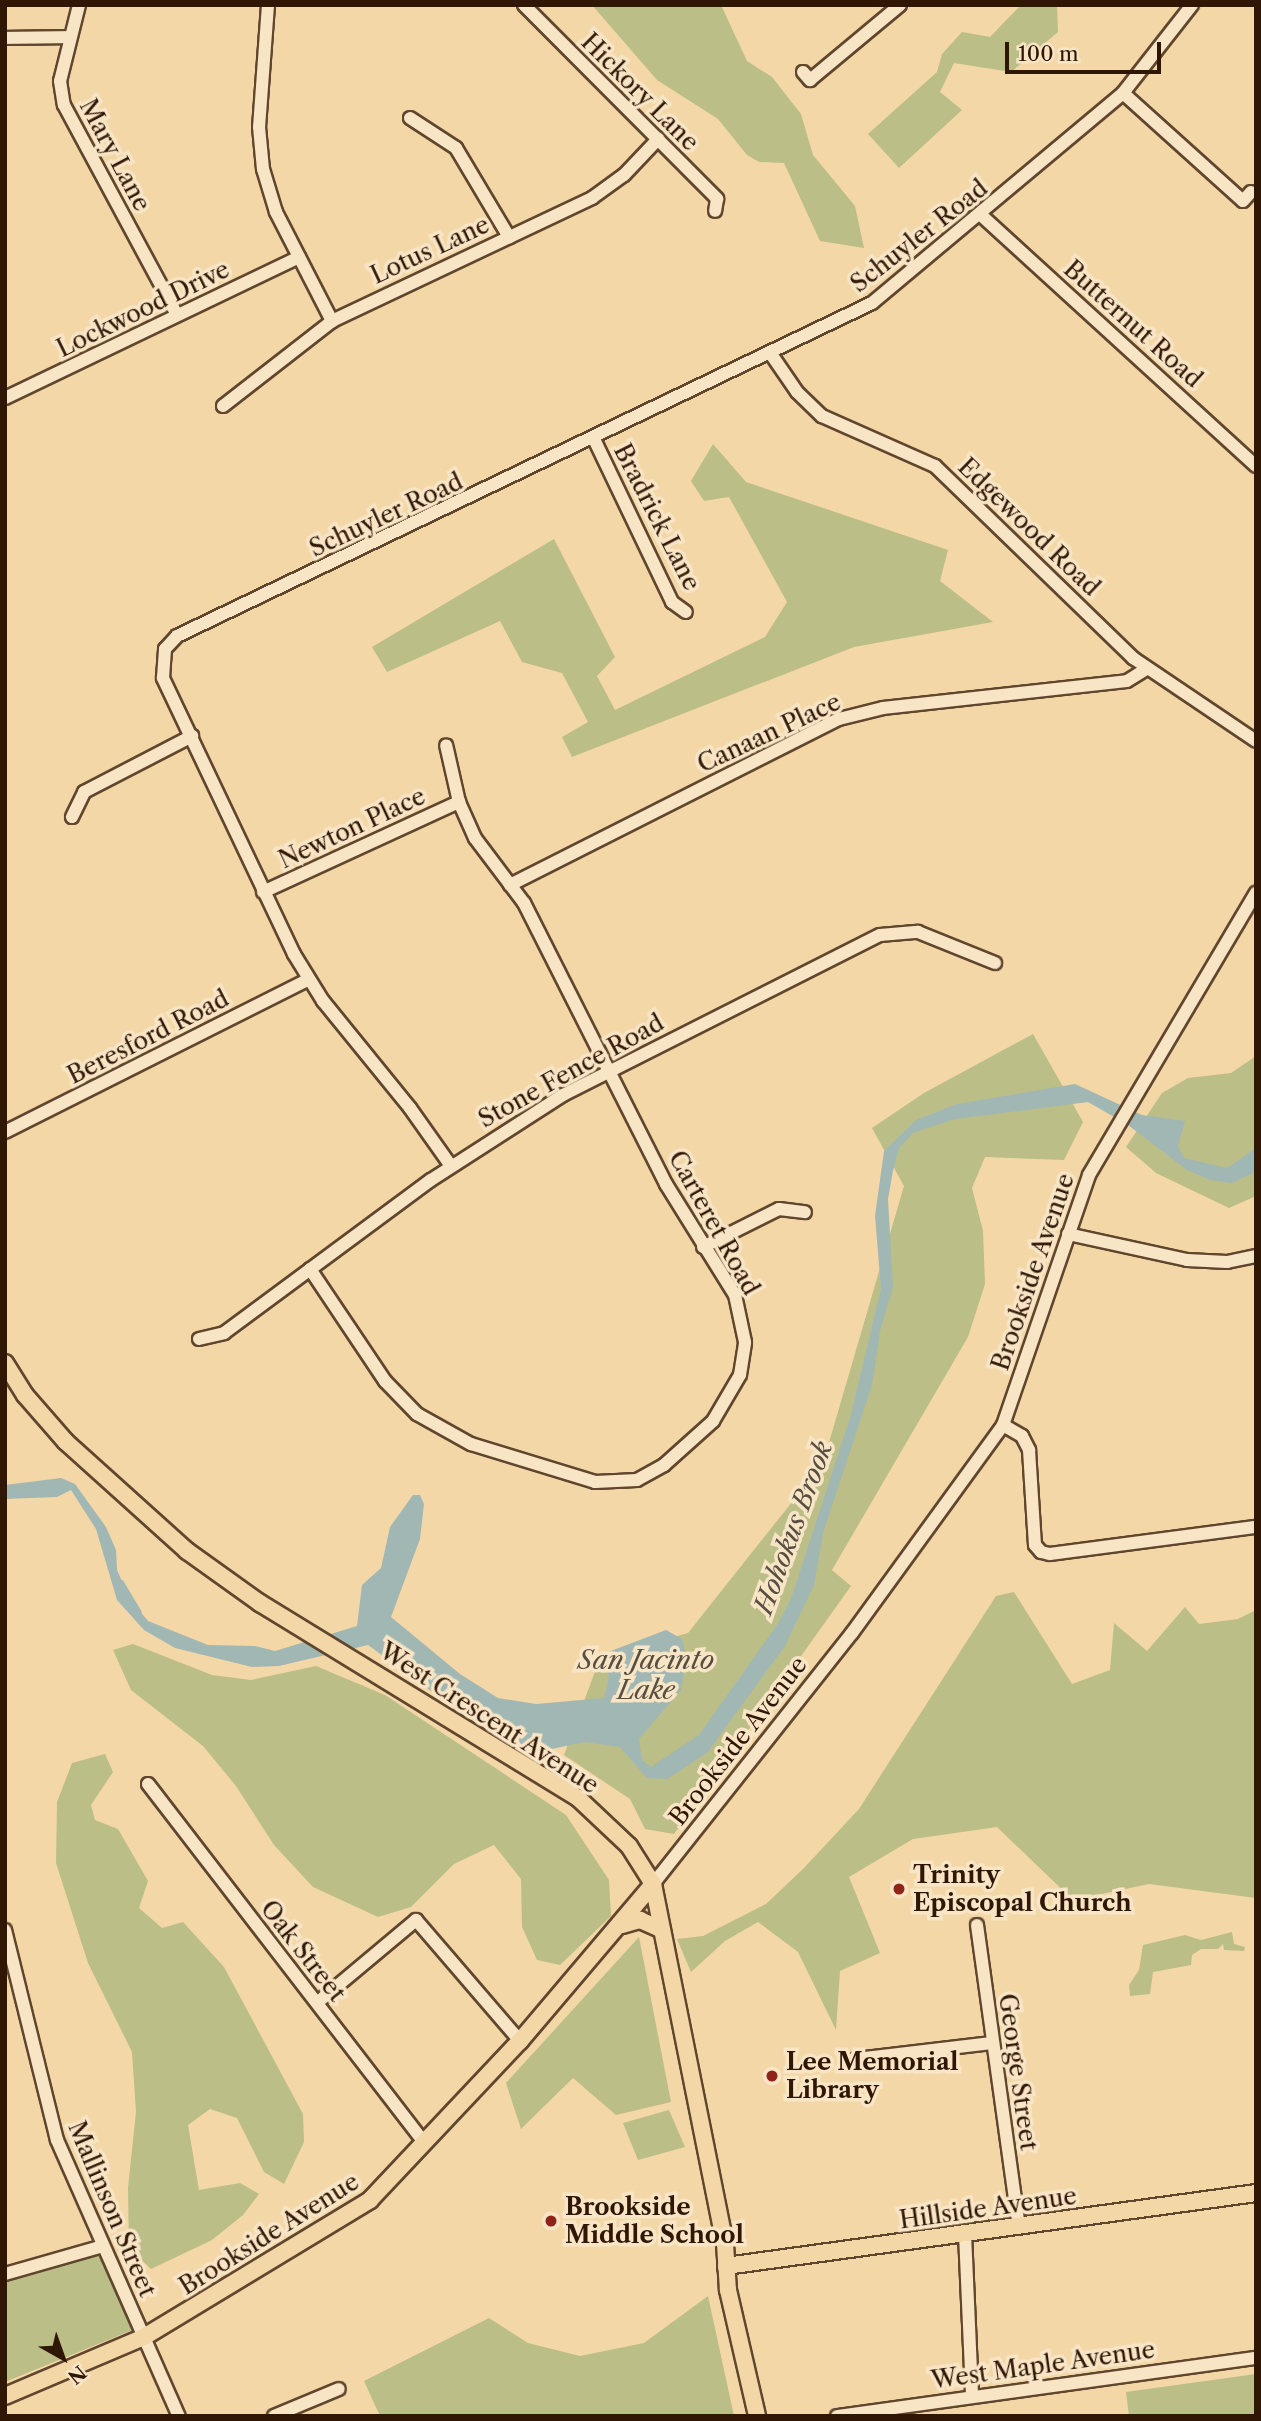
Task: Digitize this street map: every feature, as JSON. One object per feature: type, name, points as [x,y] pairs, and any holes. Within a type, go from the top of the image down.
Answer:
[{"type":"main road","name":"West Crescent Avenue","points":[[5,1363],[25,1395],[65,1442],[187,1551],[260,1603],[318,1636],[578,1798],[629,1846],[653,1884],[757,2416]]},
{"type":"main road","name":"Brookside Avenue","points":[[5,2396],[144,2337],[370,2200],[520,2041],[622,1925],[653,1884]]},
{"type":"main road","points":[[622,1925],[640,1920],[662,1930]]},
{"type":"main road","name":"Hillside Avenue","points":[[726,2266],[1256,2193]]},
{"type":"street","name":"Mary Lane","points":[[79,5],[60,81],[64,105],[177,315]]},
{"type":"street","points":[[268,5],[260,148],[267,189],[332,321]]},
{"type":"street","name":"Hickory Lane","points":[[524,5],[716,199],[716,211]]},
{"type":"street","points":[[803,72],[810,80],[900,5]]},
{"type":"street","name":"Schuyler Road","points":[[451,1166],[309,979],[263,892],[161,668],[165,649],[177,636],[594,439],[872,303],[981,215],[1123,93],[1192,5]]},
{"type":"street","points":[[5,38],[71,37]]},
{"type":"street","points":[[1123,93],[1243,201],[1251,192]]},
{"type":"street","points":[[410,118],[456,148],[509,237]]},
{"type":"street","name":"Lotus Lane","points":[[223,407],[332,321],[608,188],[658,139]]},
{"type":"street","name":"Butternut Road","points":[[981,215],[1256,466]]},
{"type":"street","name":"Lockwood Drive","points":[[5,398],[299,257]]},
{"type":"street","name":"Edgewood Road","points":[[771,354],[797,393],[822,416],[849,430],[905,449],[935,466],[1146,669],[1256,741]]},
{"type":"street","name":"Bradrick Lane","points":[[594,439],[672,602],[686,612]]},
{"type":"street","name":"Canaan Place","points":[[510,886],[839,719],[883,708],[1127,681],[1146,669]]},
{"type":"street","points":[[72,817],[83,792],[192,736]]},
{"type":"street","name":"Carteret Road","points":[[310,1269],[385,1381],[433,1425],[471,1444],[596,1482],[623,1483],[652,1473],[713,1421],[740,1375],[745,1342],[739,1305],[704,1247],[524,903],[488,860],[459,802],[446,745]]},
{"type":"street","name":"Newton Place","points":[[263,892],[459,802]]},
{"type":"street","name":"Brookside Avenue","points":[[653,1884],[852,1633],[1003,1425],[1089,1175],[1256,893]]},
{"type":"street","name":"Stone Fence Road","points":[[199,1339],[224,1334],[451,1166],[609,1069],[891,931],[918,932],[995,963]]},
{"type":"street","name":"Beresford Road","points":[[5,1132],[309,979]]},
{"type":"street","points":[[704,1247],[779,1209],[805,1212]]},
{"type":"street","points":[[1068,1234],[1188,1260],[1227,1262],[1256,1256]]},
{"type":"street","points":[[1003,1425],[1022,1436],[1029,1450],[1035,1545],[1041,1552],[1063,1553],[1256,1527]]},
{"type":"street","name":"Oak Street","points":[[148,1784],[425,2144]]},
{"type":"street","points":[[318,2002],[416,1920],[520,2041]]},
{"type":"street","name":"George Street","points":[[977,1924],[1019,2226]]},
{"type":"street","name":"Mallinson Street","points":[[5,1930],[57,2140],[179,2416]]},
{"type":"street","points":[[856,2059],[992,2043]]},
{"type":"street","points":[[965,2234],[972,2395]]},
{"type":"street","points":[[5,2274],[103,2246]]},
{"type":"street","name":"West Maple Avenue","points":[[837,2416],[972,2395],[1256,2358]]},
{"type":"street","points":[[274,2416],[339,2389]]},
{"type":"green space","points":[[592,5],[721,5],[747,61],[772,77],[801,114],[813,155],[855,206],[864,248],[820,241],[784,163],[759,162],[747,155],[718,119],[657,80]]},
{"type":"green space","points":[[1021,5],[1057,5],[1058,32],[1011,72],[954,63],[940,92],[962,110],[899,168],[868,134],[937,72],[942,54],[962,32],[990,37]]},
{"type":"green space","points":[[713,444],[746,482],[948,550],[940,581],[993,622],[854,647],[572,757],[562,737],[588,722],[562,673],[522,662],[500,621],[387,672],[372,647],[554,539],[615,657],[597,676],[615,710],[765,637],[787,602],[729,497],[704,501],[691,481]]},
{"type":"green space","points":[[1033,1034],[1083,1122],[1064,1160],[985,1157],[972,1188],[983,1231],[985,1284],[968,1337],[832,1570],[851,1586],[674,1834],[645,1829],[630,1799],[564,1755],[600,1658],[688,1633],[823,1463],[904,1186],[872,1128],[924,1093]]},
{"type":"green space","points":[[1256,1056],[1256,1196],[1229,1208],[1156,1173],[1126,1147],[1162,1093],[1188,1078],[1231,1073]]},
{"type":"green space","points":[[1014,1592],[1072,1684],[1110,1670],[1114,1623],[1147,1651],[1185,1607],[1199,1624],[1238,1619],[1256,1610],[1256,1898],[1149,1884],[1073,1900],[997,1827],[913,1839],[849,1877],[880,1953],[840,1971],[836,2030],[798,1952],[758,1922],[725,1941],[691,1972],[677,1939],[703,1936],[766,1904],[803,1869],[859,1809],[996,1596]]},
{"type":"green space","points":[[133,1644],[212,1675],[251,1680],[316,1666],[385,1695],[566,1815],[609,1880],[611,1916],[560,1965],[537,1960],[522,1927],[521,1879],[494,1845],[454,1864],[411,1907],[378,1917],[313,1887],[274,1845],[236,1786],[203,1746],[131,1690],[113,1650]]},
{"type":"green space","points":[[105,1754],[113,1772],[91,1805],[95,1820],[118,1829],[148,1881],[139,1908],[162,1928],[183,1922],[224,1967],[303,2114],[304,2142],[284,2184],[264,2172],[237,2118],[210,2109],[188,2125],[199,2190],[240,2183],[259,2194],[243,2215],[212,2240],[151,2269],[129,2248],[128,2188],[136,2112],[132,2052],[88,1963],[56,1863],[57,1802],[72,1763]]},
{"type":"green space","points":[[1232,1932],[1234,1944],[1245,1947],[1244,1951],[1224,1950],[1223,1944],[1218,1949],[1201,1949],[1192,1955],[1191,1965],[1153,1972],[1150,1994],[1130,1996],[1129,1985],[1139,1970],[1143,1945],[1185,1935],[1201,1940]]},
{"type":"green space","points":[[639,1937],[671,2102],[616,2115],[573,2078],[521,2129],[506,2083]]},
{"type":"green space","points":[[669,2110],[685,2147],[638,2160],[623,2123]]},
{"type":"green space","points":[[99,2251],[135,2329],[5,2382],[5,2280]]},
{"type":"green space","points":[[708,2296],[734,2416],[380,2416],[364,2381],[489,2318],[528,2343],[580,2356],[644,2343]]},
{"type":"green space","points":[[1256,2374],[1256,2416],[1129,2416],[1126,2392]]},
{"type":"water","name":"San Jacinto Lake","points":[[1075,1084],[1142,1115],[1185,1121],[1178,1146],[1184,1158],[1227,1168],[1256,1148],[1256,1172],[1232,1183],[1210,1180],[1187,1170],[1128,1125],[1088,1102],[955,1119],[913,1133],[899,1148],[888,1199],[893,1287],[880,1331],[872,1385],[823,1533],[814,1585],[785,1646],[707,1753],[667,1779],[647,1778],[620,1747],[585,1742],[537,1752],[523,1746],[478,1717],[453,1707],[368,1645],[279,1666],[252,1667],[175,1648],[144,1630],[117,1600],[96,1529],[71,1490],[57,1497],[5,1499],[5,1485],[61,1478],[75,1484],[106,1527],[116,1550],[117,1570],[130,1599],[148,1621],[208,1645],[255,1646],[275,1651],[357,1626],[362,1585],[381,1568],[390,1527],[413,1495],[420,1495],[424,1504],[420,1539],[391,1617],[460,1674],[498,1698],[536,1704],[604,1698],[609,1677],[603,1654],[666,1630],[682,1639],[686,1658],[681,1690],[639,1739],[642,1760],[651,1767],[699,1735],[777,1625],[791,1599],[850,1418],[881,1289],[875,1216],[884,1151],[916,1120],[957,1104]]},
{"type":"waterway","name":"Hohokus Brook","points":[[122,1582],[140,1612]]},
{"type":"place","name":"Trinity Episcopal Church","points":[[899,1889]]},
{"type":"place","name":"Lee Memorial Library","points":[[772,2076]]},
{"type":"place","name":"Brookside Middle School","points":[[551,2221]]}]
